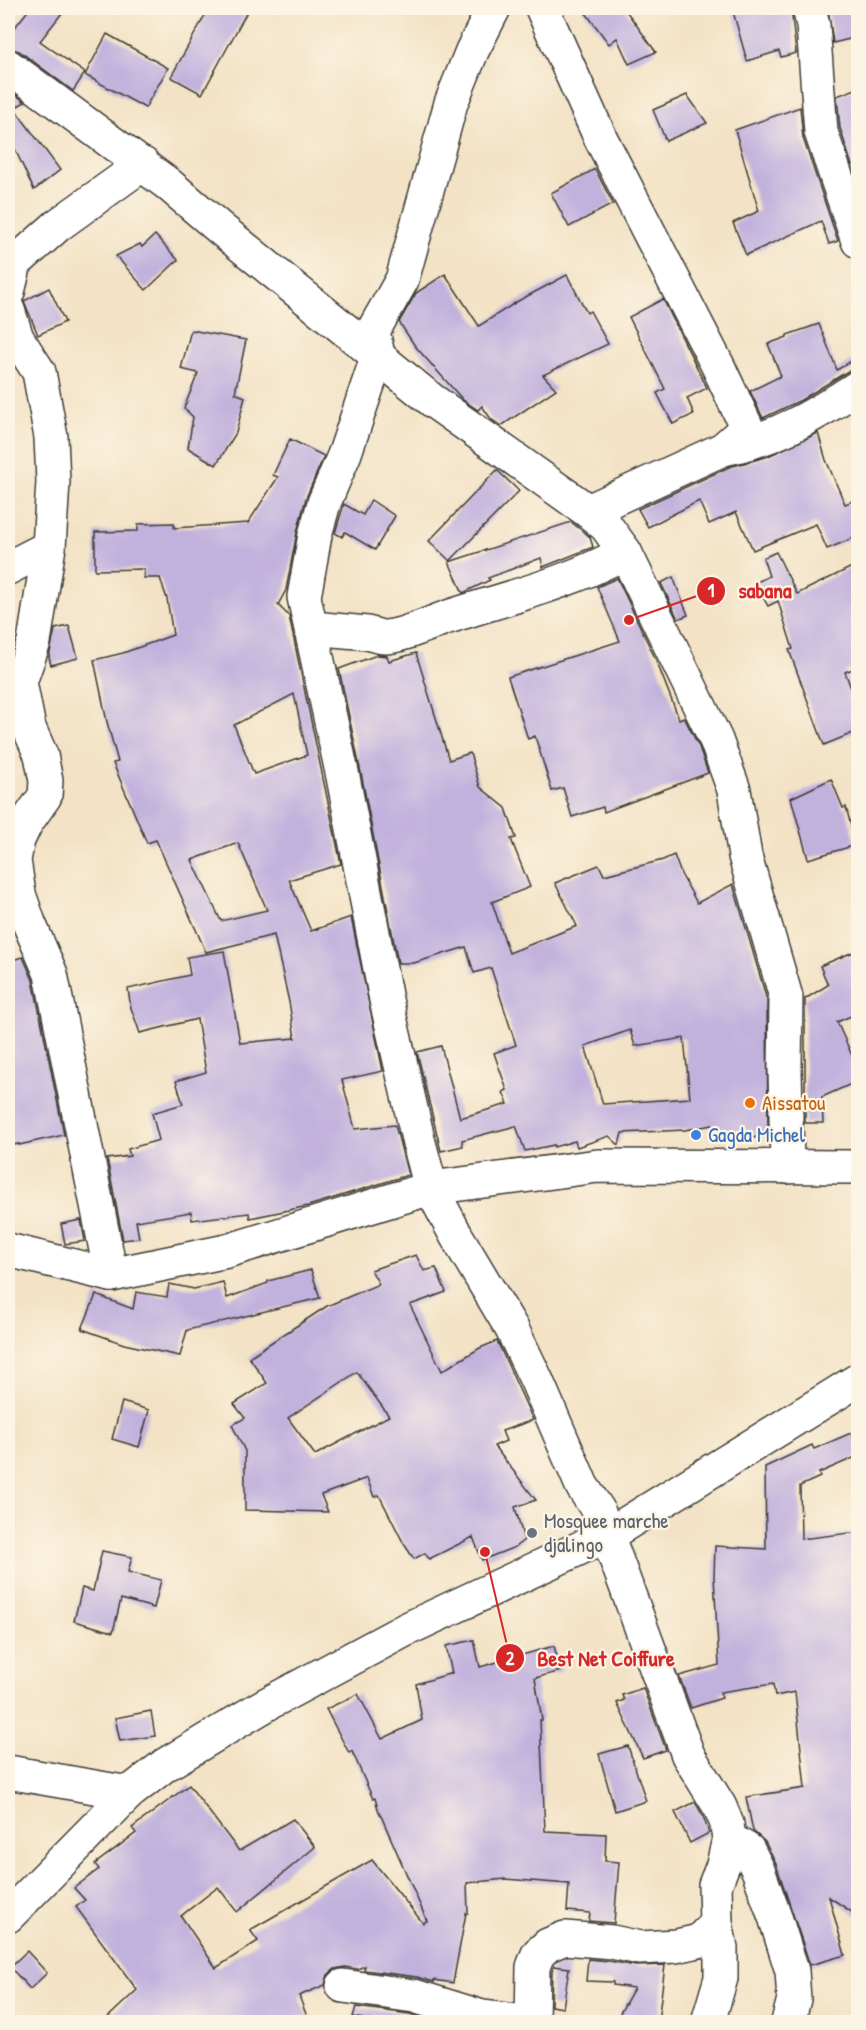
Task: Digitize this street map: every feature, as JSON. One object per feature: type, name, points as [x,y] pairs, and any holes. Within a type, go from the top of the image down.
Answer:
[{"type":"street","points":[[494,8],[472,51],[451,103],[402,280],[373,331],[378,355],[345,453],[324,503],[315,535],[304,597],[386,1000],[431,1188],[457,1237],[512,1329],[582,1486],[598,1510],[688,1755],[720,1807],[727,1824],[729,1839],[715,1886],[716,1923],[722,1948],[721,1978],[708,2022]]},
{"type":"street","points":[[542,8],[600,137],[718,366],[747,428],[723,449]]},
{"type":"street","points":[[809,8],[813,25],[820,132],[858,241]]},
{"type":"street","points":[[8,66],[168,183],[222,230],[433,401],[588,511],[606,526],[625,552],[716,740],[734,790],[746,856],[786,997],[787,1167]]},
{"type":"street","points":[[111,1275],[51,974],[22,904],[14,860],[18,840],[26,823],[45,796],[46,781],[41,755],[29,728],[20,682],[34,642],[49,548],[53,482],[51,436],[39,372],[17,338],[8,293],[15,264],[58,225],[142,164]]},
{"type":"street","points":[[588,511],[723,449],[743,446],[780,433],[858,387]]},
{"type":"street","points":[[8,568],[49,548]]},
{"type":"street","points":[[312,628],[369,633],[383,638],[400,635],[420,626],[528,594],[563,581],[625,552]]},
{"type":"street","points":[[11,1252],[111,1275],[227,1251],[431,1188],[597,1166],[858,1167]]},
{"type":"street","points":[[8,1916],[129,1793],[165,1765],[267,1704],[405,1630],[608,1535],[858,1380]]},
{"type":"street","points":[[8,1772],[129,1793]]},
{"type":"street","points":[[729,1839],[748,1850],[758,1870],[792,1971],[794,1999],[788,2022]]},
{"type":"street","points":[[532,2022],[533,1967],[538,1954],[548,1945],[565,1938],[612,1942],[640,1948],[676,1946],[699,1941],[716,1923]]},
{"type":"street","points":[[343,1986],[414,1996],[482,2017],[525,2022]]},
{"type":"building","points":[[30,8],[66,8],[40,41],[85,73],[73,91],[19,51],[8,48],[8,36]]},
{"type":"building","points":[[209,8],[249,8],[202,94],[171,77]]},
{"type":"building","points":[[582,8],[624,8],[656,52],[629,64],[617,38],[609,44]]},
{"type":"building","points":[[732,8],[791,8],[796,53],[781,57],[779,51],[747,61]]},
{"type":"building","points":[[828,8],[852,8],[858,37],[833,43]]},
{"type":"building","points":[[107,34],[168,68],[145,108],[85,75]]},
{"type":"building","points":[[858,88],[858,184],[840,128],[837,96]]},
{"type":"building","points":[[8,89],[25,102],[14,108],[60,170],[34,190],[8,134]]},
{"type":"building","points":[[687,95],[707,123],[666,141],[653,110]]},
{"type":"building","points":[[800,107],[803,138],[838,241],[829,244],[821,221],[746,255],[733,223],[759,211],[735,130]]},
{"type":"building","points":[[595,169],[613,204],[569,227],[551,193]]},
{"type":"building","points":[[155,235],[178,260],[146,290],[116,256],[140,244],[142,247]]},
{"type":"building","points":[[445,274],[479,326],[518,301],[567,275],[587,313],[590,311],[608,344],[543,375],[556,389],[501,426],[491,419],[482,406],[478,410],[463,400],[415,346],[399,322],[416,293]]},
{"type":"building","points":[[49,288],[65,322],[38,335],[24,301]]},
{"type":"building","points":[[663,299],[707,388],[687,398],[694,414],[673,424],[657,393],[665,389],[629,317]]},
{"type":"building","points":[[819,324],[837,370],[858,357],[858,369],[848,371],[801,400],[763,418],[750,391],[781,376],[768,344]]},
{"type":"building","points":[[191,330],[246,340],[235,393],[245,397],[236,433],[216,465],[188,448],[193,417],[184,408],[198,373],[181,369]]},
{"type":"building","points":[[818,433],[826,460],[845,504],[858,499],[858,536],[827,549],[816,524],[753,550],[736,512],[709,524],[699,501],[648,527],[638,509],[729,467],[766,457]]},
{"type":"building","points":[[290,439],[324,456],[306,498],[286,590],[278,605],[289,616],[341,864],[289,880],[311,931],[351,917],[383,1071],[342,1080],[355,1129],[395,1125],[408,1175],[308,1206],[250,1218],[249,1213],[192,1220],[191,1212],[136,1221],[139,1238],[123,1240],[107,1159],[130,1156],[128,1149],[159,1140],[152,1113],[183,1104],[176,1081],[206,1072],[197,1019],[140,1033],[131,1008],[128,989],[190,975],[187,957],[224,951],[240,1043],[295,1038],[274,935],[206,952],[156,840],[147,843],[113,763],[118,762],[94,660],[123,653],[173,635],[167,599],[160,578],[144,578],[144,569],[95,570],[95,532],[138,531],[138,524],[174,523],[174,528],[248,523],[278,477],[273,475]],"holes":[[[294,694],[307,755],[254,774],[234,725]],[[238,843],[267,910],[221,921],[192,860]]]},
{"type":"building","points":[[497,470],[519,491],[450,561],[429,541]]},
{"type":"building","points":[[371,500],[395,516],[375,550],[345,532],[342,537],[335,533],[344,504],[363,515]]},
{"type":"building","points":[[571,522],[590,537],[593,547],[543,567],[541,558],[488,578],[490,580],[463,593],[449,562]]},
{"type":"building","points":[[776,552],[797,594],[858,564],[858,667],[845,672],[855,699],[851,701],[858,731],[824,745],[789,650],[793,649],[778,601],[768,606],[755,583],[769,576],[763,558]]},
{"type":"building","points":[[673,577],[688,615],[678,619],[661,583]]},
{"type":"building","points":[[617,578],[656,660],[679,719],[684,717],[699,747],[708,773],[604,812],[603,807],[572,817],[563,788],[552,791],[535,736],[528,739],[508,677],[620,641],[597,587]]},
{"type":"building","points":[[69,626],[78,658],[51,665],[49,657],[55,629]]},
{"type":"building","points":[[416,653],[449,760],[470,753],[480,787],[506,808],[516,838],[511,839],[530,887],[492,902],[509,953],[577,926],[555,883],[599,865],[604,875],[674,855],[681,874],[697,903],[733,884],[767,1000],[768,1134],[749,1139],[745,1136],[726,1137],[712,1125],[685,1130],[622,1133],[619,1145],[609,1136],[577,1147],[575,1141],[525,1151],[516,1126],[462,1140],[463,1146],[441,1151],[417,1052],[441,1046],[460,1118],[508,1104],[503,1092],[507,1090],[494,1053],[516,1045],[491,968],[474,973],[466,947],[414,963],[398,963],[339,669],[377,655],[387,656],[389,661]],"holes":[[[630,1030],[635,1046],[684,1038],[690,1098],[603,1104],[585,1046]]]},
{"type":"building","points":[[831,779],[843,808],[846,807],[856,845],[808,859],[791,798]]},
{"type":"building","points":[[858,950],[858,1013],[837,1022],[858,1069],[858,1081],[822,1097],[823,1123],[805,1123],[805,999],[828,985],[820,966]]},
{"type":"building","points":[[23,957],[33,980],[64,1135],[8,1146],[8,961]]},
{"type":"building","points":[[81,1220],[85,1241],[65,1244],[61,1224]]},
{"type":"building","points":[[416,1255],[424,1271],[436,1268],[446,1292],[410,1305],[442,1371],[480,1348],[497,1341],[533,1420],[502,1431],[506,1441],[494,1446],[536,1500],[515,1507],[524,1540],[515,1547],[482,1560],[473,1537],[429,1559],[425,1553],[414,1559],[379,1495],[374,1497],[367,1478],[321,1495],[328,1512],[245,1510],[245,1451],[232,1425],[245,1418],[234,1404],[267,1383],[249,1357],[327,1306],[379,1284],[371,1270]],"holes":[[[357,1372],[389,1416],[315,1455],[288,1418]]]},
{"type":"building","points":[[311,1270],[320,1298],[187,1330],[180,1356],[124,1344],[82,1329],[96,1295],[133,1309],[136,1292],[167,1297],[169,1284],[194,1289],[223,1282],[227,1298],[268,1283],[268,1281]]},
{"type":"building","points":[[122,1402],[149,1410],[139,1447],[112,1439]]},
{"type":"building","points":[[851,1433],[858,1456],[819,1473],[820,1477],[800,1486],[801,1539],[858,1532],[858,1916],[829,1897],[845,1955],[810,1965],[776,1864],[765,1842],[753,1831],[746,1797],[805,1788],[795,1692],[775,1696],[773,1684],[720,1692],[722,1698],[691,1708],[679,1676],[719,1665],[714,1577],[715,1546],[766,1549],[765,1467],[812,1445],[814,1449]]},
{"type":"building","points":[[102,1551],[132,1557],[128,1572],[161,1580],[154,1608],[121,1599],[113,1632],[74,1621],[82,1588],[93,1591]]},
{"type":"building","points":[[474,1640],[480,1667],[554,1646],[561,1671],[535,1678],[542,1720],[540,1720],[545,1831],[606,1834],[605,1861],[619,1862],[614,1923],[589,1921],[590,1913],[567,1911],[569,1884],[505,1879],[467,1883],[468,1913],[466,1913],[453,1983],[364,1970],[365,1966],[357,1969],[345,1967],[335,1969],[328,1975],[325,1985],[299,1996],[309,2022],[103,2022],[137,1990],[76,1907],[85,1900],[74,1888],[99,1869],[95,1864],[136,1833],[132,1828],[189,1785],[239,1851],[293,1819],[315,1847],[237,1912],[218,1887],[181,1916],[216,1968],[258,1941],[250,1930],[372,1860],[423,1923],[427,1921],[375,1798],[373,1799],[352,1751],[349,1753],[326,1709],[358,1694],[382,1739],[422,1720],[416,1684],[452,1673],[446,1646]]},
{"type":"building","points":[[643,1688],[666,1750],[643,1758],[617,1703],[624,1700],[622,1695]]},
{"type":"building","points":[[151,1711],[155,1736],[120,1741],[115,1718]]},
{"type":"building","points":[[628,1746],[646,1801],[615,1811],[599,1754]]},
{"type":"building","points":[[695,1802],[709,1833],[690,1843],[675,1812]]},
{"type":"building","points":[[27,1951],[47,1973],[30,1989],[10,1967]]},
{"type":"building","points":[[588,1959],[636,1966],[665,1965],[658,2022],[615,2022],[634,1988],[613,1985],[613,1982],[586,1981]]},
{"type":"building","points":[[554,1966],[569,1968],[563,2008],[551,2006]]},
{"type":"building","points":[[356,2007],[410,2014],[427,2020],[426,2022],[379,2022],[353,2017]]},
{"type":"place","name":"sabana","points":[[629,620]]},
{"type":"place","name":"Aissatou","points":[[750,1103]]},
{"type":"place","name":"Gagda Michel","points":[[696,1135]]},
{"type":"place","name":"Mosquee marche djalingo","points":[[532,1533]]},
{"type":"place","name":"Best Net Coiffure","points":[[485,1552]]}]
